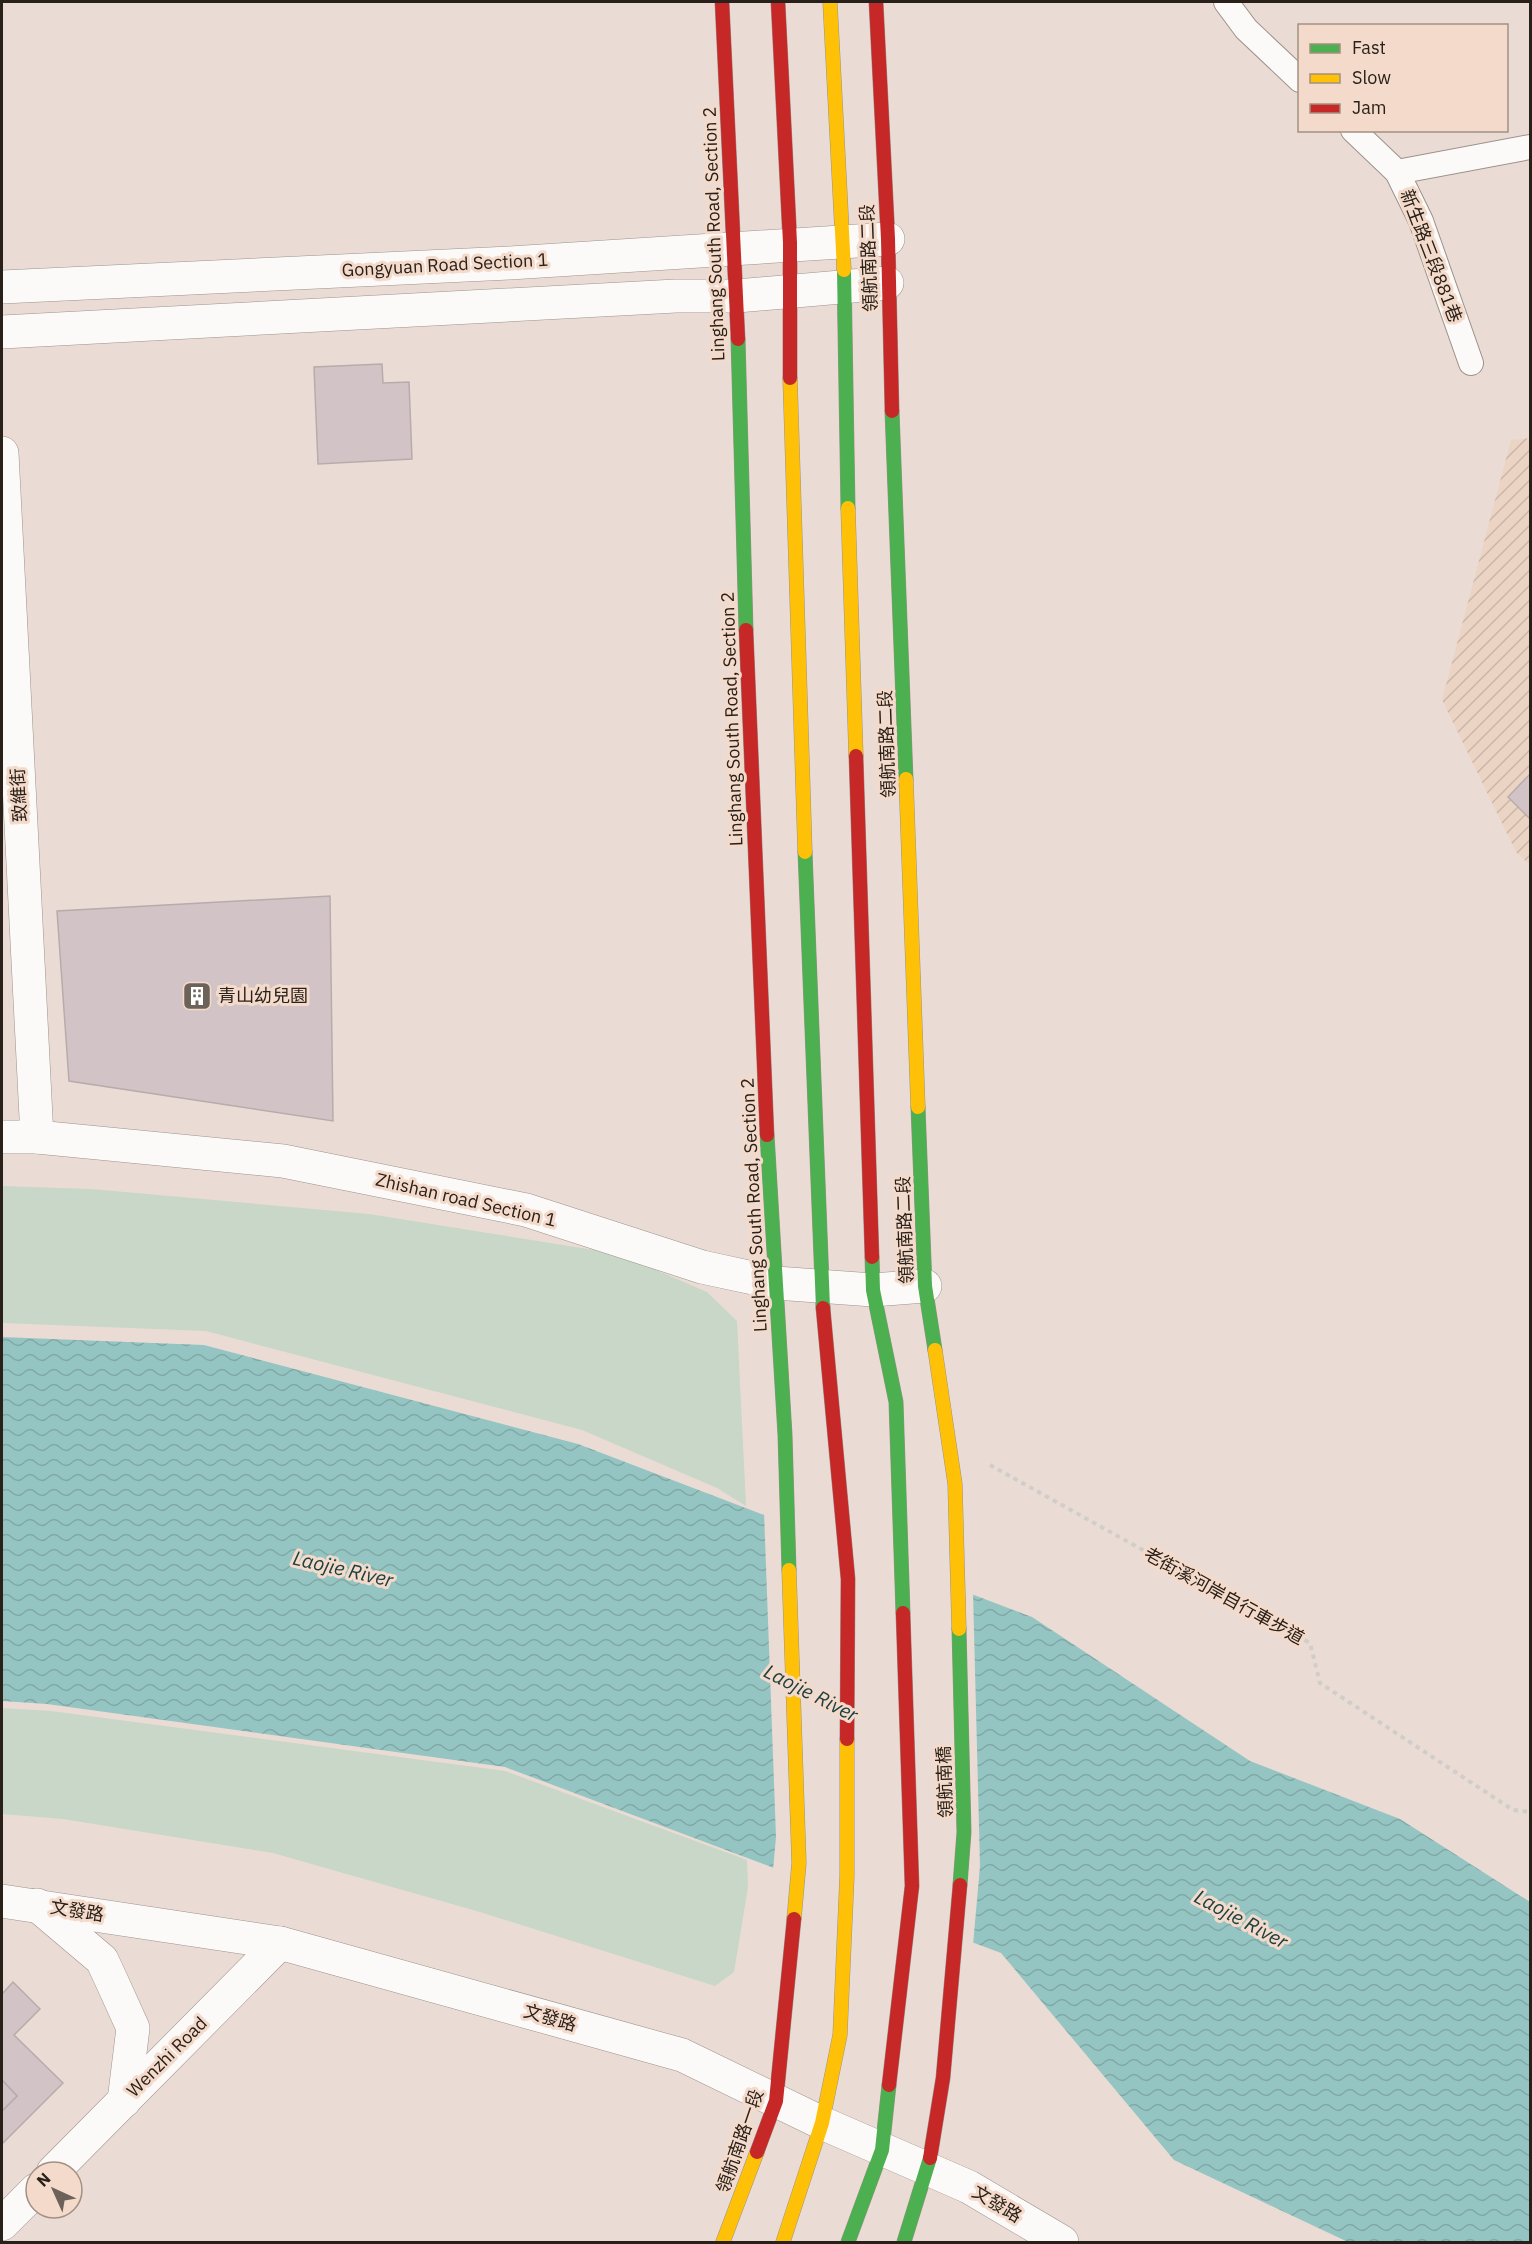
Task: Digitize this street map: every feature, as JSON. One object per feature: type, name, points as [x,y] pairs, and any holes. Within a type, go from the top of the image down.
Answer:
[{"type":"street","name":"Linghang South Road, Section 2","points":[[722,2],[732,248],[737,296],[740,490],[769,1195],[785,1435],[799,1863],[783,2012]]},
{"type":"street","points":[[778,2],[790,243],[789,430],[821,1287],[838,1450],[848,1579],[847,1876],[840,2035],[822,2123],[783,2242]]},
{"type":"street","name":"領航南路二段","points":[[830,2],[844,241],[873,1290],[896,1402],[897,1467]]},
{"type":"street","name":"領航南路二段","points":[[876,2],[888,238],[887,282],[925,1286],[955,1484]]},
{"type":"street","name":"Gongyuan Road Section 1","points":[[2,287],[510,263],[888,238]]},
{"type":"street","points":[[2,332],[676,296],[737,296],[887,282]]},
{"type":"street","name":"致維街","points":[[2,453],[38,1137]]},
{"type":"street","name":"Zhishan road Section 1","points":[[2,1137],[38,1137],[295,1164],[526,1210],[702,1267],[776,1283],[873,1290],[925,1286]]},
{"type":"street","name":"領航南橋","points":[[882,2150],[912,1886],[902,1538],[897,1467]]},
{"type":"street","name":"領航南橋","points":[[928,2167],[943,2078],[964,1832],[955,1484]]},
{"type":"street","name":"文發路","points":[[2,1901],[280,1943],[682,2055],[822,2123],[882,2150],[928,2167],[969,2187],[1062,2242]]},
{"type":"street","points":[[37,1905],[102,1960],[133,2028],[124,2101]]},
{"type":"street","name":"Wenzhi Road","points":[[65,2160],[280,1943]]},
{"type":"street","name":"領航南路一段","points":[[723,2242],[776,2101],[783,2048],[783,2012]]},
{"type":"street","points":[[848,2242],[882,2150]]},
{"type":"street","points":[[904,2242],[928,2167]]},
{"type":"street","points":[[2,2224],[24,2202]]},
{"type":"lane","points":[[1226,2],[1246,29],[1298,79]]},
{"type":"lane","name":"新生路三段881巷","points":[[1355,132],[1397,172],[1421,221],[1471,363]]},
{"type":"lane","points":[[1397,172],[1530,147]]},
{"type":"path","name":"老街溪河岸自行車步道","points":[[949,1442],[1310,1643],[1320,1683],[1513,1810],[1530,1812]]},
{"type":"shaded area","points":[[1530,438],[1530,865],[1516,852],[1442,700],[1511,440]]},
{"type":"green space","points":[[2,1186],[91,1189],[369,1214],[619,1254],[707,1292],[737,1321],[746,1506],[717,1488],[582,1430],[206,1331],[2,1323]]},
{"type":"green space","points":[[2,1708],[51,1711],[505,1771],[747,1860],[748,1887],[734,1972],[715,1986],[480,1912],[273,1853],[63,1819],[2,1814]]},
{"type":"water","name":"Laojie River","points":[[2,1337],[204,1345],[578,1444],[1032,1617],[1250,1761],[1400,1819],[1530,1902],[1530,2242],[1348,2242],[1174,2160],[1001,1953],[505,1767],[47,1704],[2,1701]]},
{"type":"pier","points":[[764,1512],[973,1591],[980,1866],[973,1945],[773,1870],[776,1837]]},
{"type":"building","points":[[382,364],[383,383],[409,382],[412,459],[318,464],[314,367]]},
{"type":"building","points":[[1530,774],[1530,819],[1508,797]]},
{"type":"building","name":"青山幼兒園","points":[[330,896],[333,1121],[69,1081],[57,911]]},
{"type":"building","points":[[13,1982],[40,2009],[14,2035],[63,2083],[2,2144],[2,2111],[17,2096],[2,2080],[2,1994]]},
{"type":"building","points":[[2,2080],[17,2096],[2,2111]]},
{"type":"traffic: fast","points":[[844,270],[848,508]]},
{"type":"traffic: fast","points":[[738,339],[746,630]]},
{"type":"traffic: fast","points":[[892,411],[906,779]]},
{"type":"traffic: fast","points":[[805,852],[823,1308]]},
{"type":"traffic: fast","points":[[918,1107],[925,1286],[935,1350]]},
{"type":"traffic: fast","points":[[767,1135],[785,1435],[789,1570]]},
{"type":"traffic: fast","points":[[872,1257],[873,1290],[896,1402],[903,1613]]},
{"type":"traffic: fast","points":[[959,1629],[964,1832],[960,1885]]},
{"type":"traffic: fast","points":[[848,2242],[882,2150],[889,2085]]},
{"type":"traffic: fast","points":[[904,2242],[930,2158]]},
{"type":"traffic: slow","points":[[830,2],[844,270]]},
{"type":"traffic: slow","points":[[790,378],[805,852]]},
{"type":"traffic: slow","points":[[848,508],[856,756]]},
{"type":"traffic: slow","points":[[906,779],[918,1107]]},
{"type":"traffic: slow","points":[[935,1350],[955,1484],[959,1629]]},
{"type":"traffic: slow","points":[[789,1570],[799,1863],[794,1919]]},
{"type":"traffic: slow","points":[[783,2242],[822,2123],[840,2035],[847,1876],[847,1739]]},
{"type":"traffic: slow","points":[[723,2242],[757,2152]]},
{"type":"traffic: jam","points":[[722,2],[738,339]]},
{"type":"traffic: jam","points":[[778,2],[790,243],[790,378]]},
{"type":"traffic: jam","points":[[876,2],[888,239],[892,411]]},
{"type":"traffic: jam","points":[[746,630],[767,1135]]},
{"type":"traffic: jam","points":[[856,756],[872,1257]]},
{"type":"traffic: jam","points":[[823,1308],[848,1579],[847,1739]]},
{"type":"traffic: jam","points":[[889,2085],[912,1886],[903,1613]]},
{"type":"traffic: jam","points":[[930,2158],[943,2078],[960,1885]]},
{"type":"traffic: jam","points":[[757,2152],[776,2101],[794,1919]]},
{"type":"place","name":"青山幼兒園","points":[[197,996]]}]
